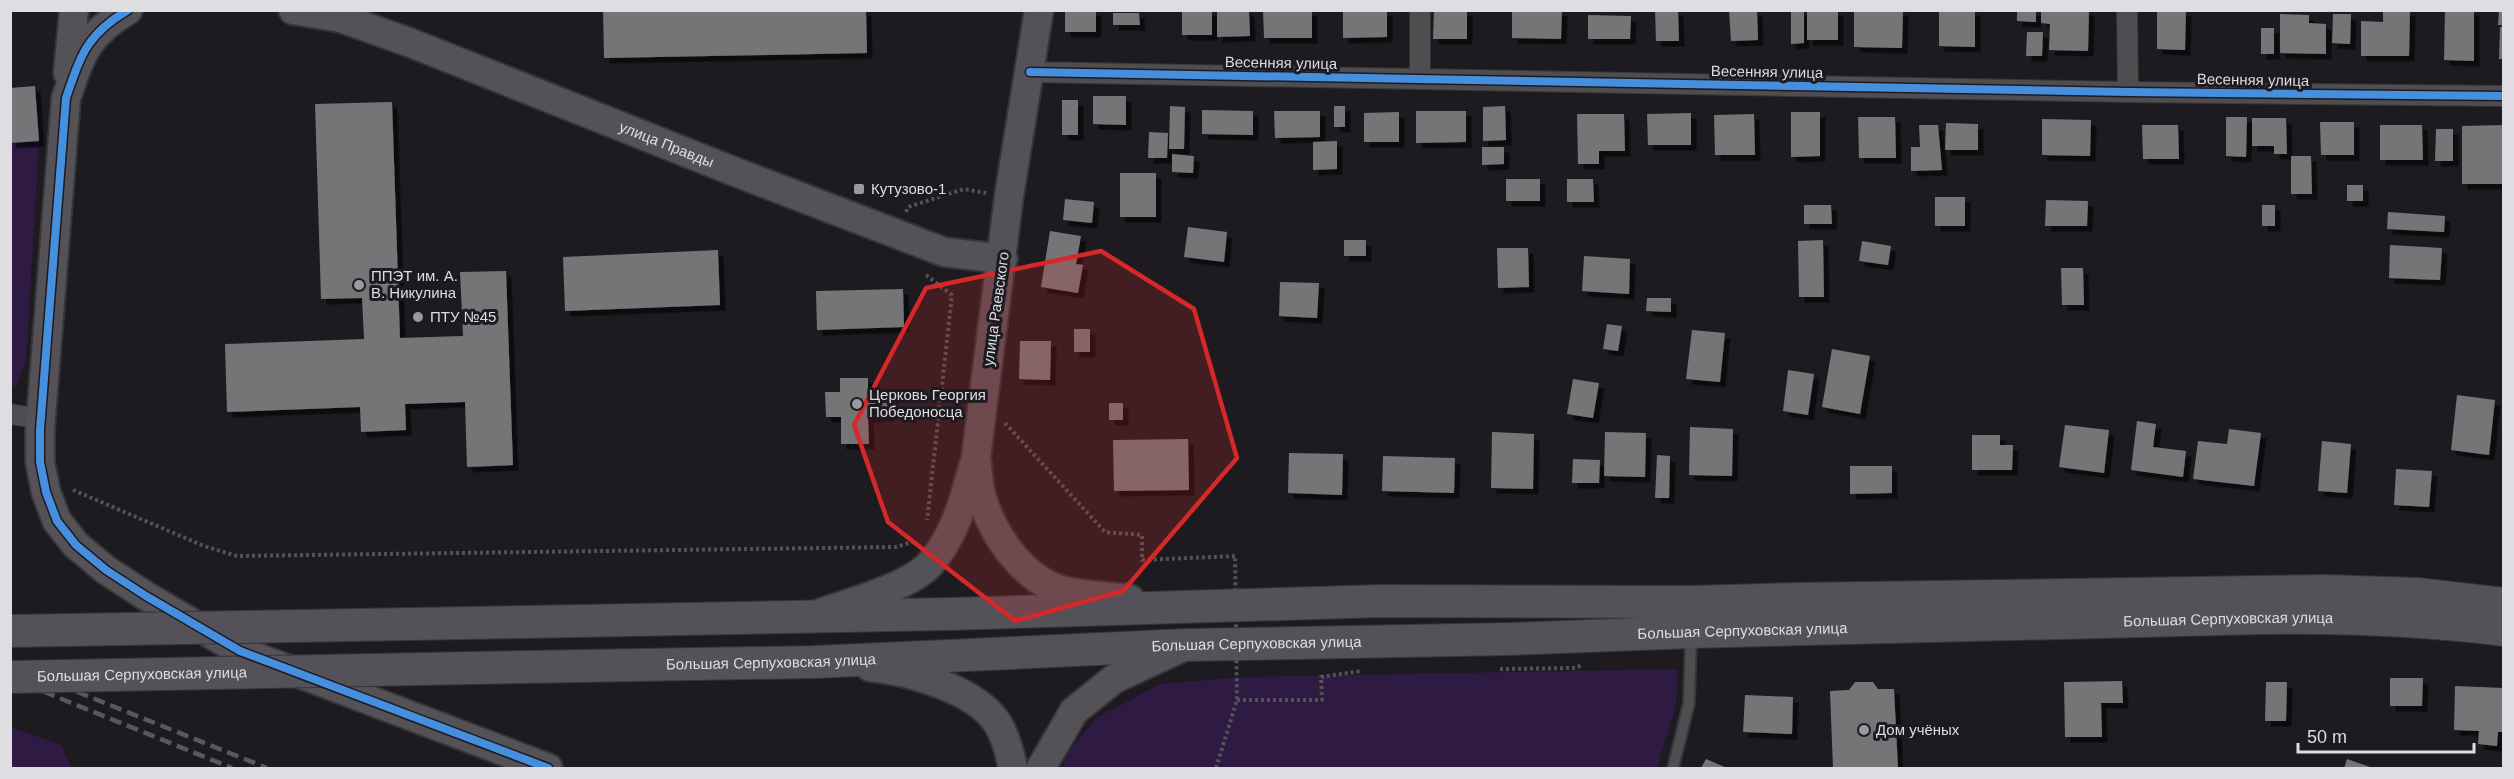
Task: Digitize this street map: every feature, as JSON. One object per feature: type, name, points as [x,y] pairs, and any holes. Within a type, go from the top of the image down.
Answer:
[{"type":"main road","name":"Большая Серпуховская улица","points":[[10,631],[811,617],[1383,602],[1691,602],[1851,597],[2314,591],[2417,594],[2504,604]]},
{"type":"main road","name":"Большая Серпуховская улица","points":[[10,677],[814,662],[1186,645],[1509,639],[1691,632],[2344,617],[2454,624],[2504,630]]},
{"type":"street","points":[[74,10],[41,419],[40,462],[46,492],[57,521],[76,545],[106,570],[240,651],[548,768]]},
{"type":"street","points":[[66,99],[81,54],[106,23],[128,10]]},
{"type":"street","name":"улица Правды","points":[[293,10],[342,14],[896,235],[944,252],[1003,259]]},
{"type":"street","name":"улица Раевского","points":[[1038,10],[1010,196],[976,457],[981,498],[992,523],[1013,557],[1037,577],[1061,590],[1189,606]]},
{"type":"street","points":[[1420,10],[1420,79]]},
{"type":"street","points":[[2127,10],[2128,92]]},
{"type":"street","name":"Весенняя улица","points":[[1030,72],[2128,92],[2504,96]]},
{"type":"street","points":[[10,414],[41,419]]},
{"type":"street","points":[[811,617],[899,585],[929,565],[947,540],[962,506],[976,457]]},
{"type":"street","points":[[1041,768],[1074,711],[1114,680],[1186,645]]},
{"type":"street","points":[[814,662],[896,670],[935,681],[982,706],[998,724],[1010,752],[1013,768]]},
{"type":"lane","points":[[1673,768],[1689,703],[1691,632]]},
{"type":"path","points":[[896,235],[908,207],[964,189],[1010,196]]},
{"type":"path","points":[[917,271],[927,275],[952,295],[926,526]]},
{"type":"path","points":[[998,415],[1105,532],[1142,535],[1142,560],[1235,556],[1237,700],[1216,768]]},
{"type":"path","points":[[40,462],[75,491],[204,546],[237,556],[896,547],[918,541],[922,533]]},
{"type":"path","points":[[1237,700],[1317,700]]},
{"type":"highlighted area","points":[[1101,251],[1194,309],[1237,458],[1123,591],[1015,621],[888,522],[854,425],[926,288]]},
{"type":"shaded area","points":[[39,141],[26,361],[16,386],[11,388],[11,143]]},
{"type":"shaded area","points":[[1678,669],[1676,705],[1657,768],[1062,768],[1070,750],[1096,718],[1160,684],[1241,677]]},
{"type":"shaded area","points":[[11,727],[61,745],[71,768],[11,768]]},
{"type":"building","points":[[603,10],[866,10],[867,53],[604,58]]},
{"type":"building","points":[[1065,10],[1096,10],[1096,32],[1065,32]]},
{"type":"building","points":[[1182,10],[1212,10],[1212,35],[1182,35]]},
{"type":"building","points":[[1217,10],[1249,10],[1250,36],[1217,37]]},
{"type":"building","points":[[1263,10],[1312,10],[1312,38],[1264,38]]},
{"type":"building","points":[[1343,10],[1387,10],[1387,37],[1343,38]]},
{"type":"building","points":[[1434,10],[1467,10],[1467,39],[1433,39]]},
{"type":"building","points":[[1512,10],[1562,10],[1561,39],[1512,38]]},
{"type":"building","points":[[1655,10],[1678,10],[1679,41],[1656,41]]},
{"type":"building","points":[[1729,10],[1757,10],[1758,40],[1731,41]]},
{"type":"building","points":[[1791,10],[1804,10],[1804,43],[1791,44]]},
{"type":"building","points":[[1807,10],[1838,10],[1838,40],[1807,40]]},
{"type":"building","points":[[1854,10],[1903,10],[1902,48],[1854,47]]},
{"type":"building","points":[[1939,10],[1975,10],[1975,47],[1939,46]]},
{"type":"building","points":[[2017,10],[2036,10],[2036,22],[2017,21]]},
{"type":"building","points":[[2041,10],[2089,10],[2088,51],[2049,50],[2050,24],[2041,23]]},
{"type":"building","points":[[2157,10],[2186,10],[2185,50],[2157,49]]},
{"type":"building","points":[[2383,10],[2410,10],[2409,56],[2361,56],[2361,21],[2383,22]]},
{"type":"building","points":[[2445,10],[2474,10],[2474,61],[2444,60]]},
{"type":"building","points":[[2499,10],[2504,10],[2504,25],[2498,25]]},
{"type":"building","points":[[1113,13],[1139,13],[1140,25],[1113,25]]},
{"type":"building","points":[[2280,14],[2309,15],[2309,23],[2326,24],[2326,54],[2280,53]]},
{"type":"building","points":[[2333,14],[2351,14],[2350,44],[2332,43]]},
{"type":"building","points":[[1588,15],[1631,16],[1630,39],[1588,39]]},
{"type":"building","points":[[2500,27],[2504,27],[2504,59],[2499,59]]},
{"type":"building","points":[[2261,28],[2274,28],[2274,54],[2261,54]]},
{"type":"building","points":[[2027,32],[2043,32],[2042,56],[2026,56]]},
{"type":"building","points":[[35,86],[39,141],[10,143],[10,88]]},
{"type":"building","points":[[1093,96],[1126,96],[1126,125],[1093,124]]},
{"type":"building","points":[[1062,100],[1078,100],[1078,135],[1062,135]]},
{"type":"building","name":"ППЭТ им. А. В. Никулина","points":[[392,102],[400,338],[463,336],[460,272],[506,271],[513,465],[467,467],[465,402],[405,404],[406,430],[361,432],[360,407],[227,412],[225,344],[364,339],[362,298],[321,299],[315,104]]},
{"type":"building","points":[[1170,106],[1185,107],[1184,149],[1169,149]]},
{"type":"building","points":[[1334,106],[1345,106],[1345,127],[1334,127]]},
{"type":"building","points":[[1505,106],[1506,140],[1483,141],[1483,107]]},
{"type":"building","points":[[1202,110],[1253,111],[1253,135],[1202,134]]},
{"type":"building","points":[[1274,111],[1320,111],[1320,137],[1275,138]]},
{"type":"building","points":[[1416,111],[1466,111],[1466,142],[1416,143]]},
{"type":"building","points":[[1399,112],[1399,142],[1364,142],[1364,113]]},
{"type":"building","points":[[1791,112],[1820,112],[1820,156],[1791,157]]},
{"type":"building","points":[[1691,113],[1691,145],[1648,145],[1647,114]]},
{"type":"building","points":[[1577,114],[1624,114],[1625,151],[1599,151],[1599,164],[1578,164]]},
{"type":"building","points":[[1754,114],[1755,155],[1715,155],[1714,115]]},
{"type":"building","points":[[1858,117],[1895,117],[1896,158],[1859,158]]},
{"type":"building","points":[[2226,117],[2247,117],[2246,157],[2226,156]]},
{"type":"building","points":[[2252,118],[2286,118],[2287,154],[2274,154],[2274,146],[2252,146]]},
{"type":"building","points":[[2042,119],[2091,120],[2090,156],[2042,155]]},
{"type":"building","points":[[2320,122],[2354,122],[2354,155],[2321,155]]},
{"type":"building","points":[[1946,123],[1978,124],[1978,150],[1945,150]]},
{"type":"building","points":[[1919,125],[1938,125],[1942,170],[1911,171],[1911,147],[1920,147]]},
{"type":"building","points":[[2142,125],[2178,125],[2179,159],[2143,159]]},
{"type":"building","points":[[2380,125],[2422,125],[2423,160],[2380,160]]},
{"type":"building","points":[[2504,125],[2504,184],[2462,184],[2462,126]]},
{"type":"building","points":[[2436,129],[2453,129],[2453,161],[2435,161]]},
{"type":"building","points":[[1149,132],[1168,133],[1167,158],[1148,158]]},
{"type":"building","points":[[1337,141],[1337,169],[1313,170],[1313,142]]},
{"type":"building","points":[[1482,147],[1504,147],[1504,164],[1482,165]]},
{"type":"building","points":[[1172,154],[1194,156],[1193,173],[1172,172]]},
{"type":"building","points":[[2291,156],[2311,156],[2312,194],[2291,194]]},
{"type":"building","points":[[1120,173],[1156,173],[1156,217],[1120,217]]},
{"type":"building","points":[[1506,179],[1540,179],[1540,201],[1506,201]]},
{"type":"building","points":[[1567,179],[1593,179],[1594,202],[1567,202]]},
{"type":"building","points":[[2347,185],[2363,185],[2363,201],[2347,201]]},
{"type":"building","points":[[1935,197],[1965,197],[1965,226],[1935,226]]},
{"type":"building","points":[[1065,199],[1094,202],[1092,223],[1063,220]]},
{"type":"building","points":[[2046,200],[2088,201],[2087,226],[2045,226]]},
{"type":"building","points":[[1804,205],[1831,205],[1832,224],[1804,224]]},
{"type":"building","points":[[2262,205],[2275,205],[2275,226],[2262,226]]},
{"type":"building","points":[[2388,212],[2445,216],[2444,232],[2387,229]]},
{"type":"building","points":[[1188,227],[1227,232],[1224,262],[1184,257]]},
{"type":"building","points":[[1050,231],[1081,236],[1076,264],[1083,265],[1078,293],[1041,287]]},
{"type":"building","points":[[1344,240],[1366,240],[1366,256],[1344,256]]},
{"type":"building","points":[[1823,240],[1824,297],[1799,297],[1798,241]]},
{"type":"building","points":[[1862,241],[1891,246],[1888,265],[1859,261]]},
{"type":"building","points":[[2390,245],[2442,248],[2440,280],[2389,278]]},
{"type":"building","points":[[1497,248],[1528,248],[1529,287],[1498,288]]},
{"type":"building","points":[[718,250],[720,305],[565,311],[563,257]]},
{"type":"building","points":[[1584,256],[1630,259],[1629,294],[1582,291]]},
{"type":"building","points":[[2061,268],[2083,268],[2084,305],[2062,305]]},
{"type":"building","points":[[1280,282],[1319,283],[1317,318],[1279,316]]},
{"type":"building","points":[[903,289],[904,327],[817,330],[816,291]]},
{"type":"building","points":[[1647,298],[1671,298],[1671,312],[1646,311]]},
{"type":"building","points":[[1607,324],[1622,326],[1618,351],[1603,349]]},
{"type":"building","points":[[1074,329],[1090,329],[1090,352],[1074,352]]},
{"type":"building","points":[[1692,330],[1725,333],[1720,382],[1686,379]]},
{"type":"building","points":[[1020,341],[1051,341],[1050,380],[1019,379]]},
{"type":"building","points":[[1832,349],[1870,356],[1860,414],[1822,407]]},
{"type":"building","points":[[1788,370],[1814,374],[1808,415],[1783,411]]},
{"type":"building","name":"Церковь Георгия Победоносца","points":[[840,378],[868,378],[868,392],[889,392],[889,416],[868,417],[869,444],[841,444],[841,417],[826,417],[825,392],[840,392]]},
{"type":"building","points":[[1573,379],[1599,383],[1593,418],[1567,414]]},
{"type":"building","points":[[2457,395],[2495,400],[2489,455],[2451,450]]},
{"type":"building","points":[[1109,403],[1123,403],[1123,420],[1109,420]]},
{"type":"building","points":[[2137,421],[2156,424],[2153,447],[2186,451],[2183,477],[2131,470]]},
{"type":"building","points":[[2065,425],[2109,430],[2104,473],[2059,467]]},
{"type":"building","points":[[1690,427],[1733,429],[1732,476],[1689,475]]},
{"type":"building","points":[[2229,429],[2261,433],[2254,486],[2193,479],[2198,441],[2227,444]]},
{"type":"building","points":[[1492,432],[1534,434],[1533,489],[1491,488]]},
{"type":"building","points":[[1605,432],[1646,433],[1645,477],[1604,476]]},
{"type":"building","points":[[1972,435],[2000,435],[2000,445],[2013,445],[2012,470],[1972,470]]},
{"type":"building","points":[[1188,439],[1189,490],[1114,491],[1113,440]]},
{"type":"building","points":[[2322,441],[2351,444],[2347,493],[2318,491]]},
{"type":"building","points":[[1289,453],[1343,454],[1342,495],[1288,493]]},
{"type":"building","points":[[1657,455],[1670,456],[1669,498],[1655,498]]},
{"type":"building","points":[[1383,456],[1455,458],[1454,493],[1382,491]]},
{"type":"building","points":[[1573,459],[1600,460],[1599,483],[1572,483]]},
{"type":"building","points":[[1850,466],[1892,466],[1892,493],[1850,494]]},
{"type":"building","points":[[2396,469],[2432,471],[2429,507],[2394,505]]},
{"type":"building","points":[[2390,678],[2423,678],[2422,706],[2390,706]]},
{"type":"building","points":[[2122,681],[2123,703],[2101,703],[2102,737],[2065,737],[2064,682]]},
{"type":"building","name":"Дом учёных","points":[[1855,682],[1873,682],[1878,689],[1894,689],[1898,768],[1833,768],[1830,691],[1849,690]]},
{"type":"building","points":[[2266,682],[2287,682],[2286,721],[2265,721]]},
{"type":"building","points":[[2455,686],[2504,688],[2504,732],[2498,732],[2497,746],[2478,744],[2479,731],[2454,730]]},
{"type":"building","points":[[1745,695],[1793,697],[1792,734],[1743,732]]},
{"type":"building","points":[[1706,759],[1727,768],[1701,768]]},
{"type":"building","points":[[2347,759],[2373,768],[2344,768]]},
{"type":"railway","points":[[10,665],[267,768]]},
{"type":"railway","points":[[10,678],[232,768]]},
{"type":"cycle path","points":[[128,10],[94,37],[81,58],[66,98],[40,430],[40,462],[46,492],[57,521],[76,545],[106,570],[240,651],[548,768]]},
{"type":"cycle path","points":[[1030,72],[2128,92],[2504,96]]},
{"type":"place","name":"Кутузово-1","points":[[859,189]]},
{"type":"place","name":"ППЭТ им. А. В. Никулина","points":[[359,285]]},
{"type":"place","name":"ПТУ №45","points":[[418,317]]},
{"type":"place","name":"Церковь Георгия Победоносца","points":[[857,404]]},
{"type":"place","name":"Дом учёных","points":[[1864,730]]}]
